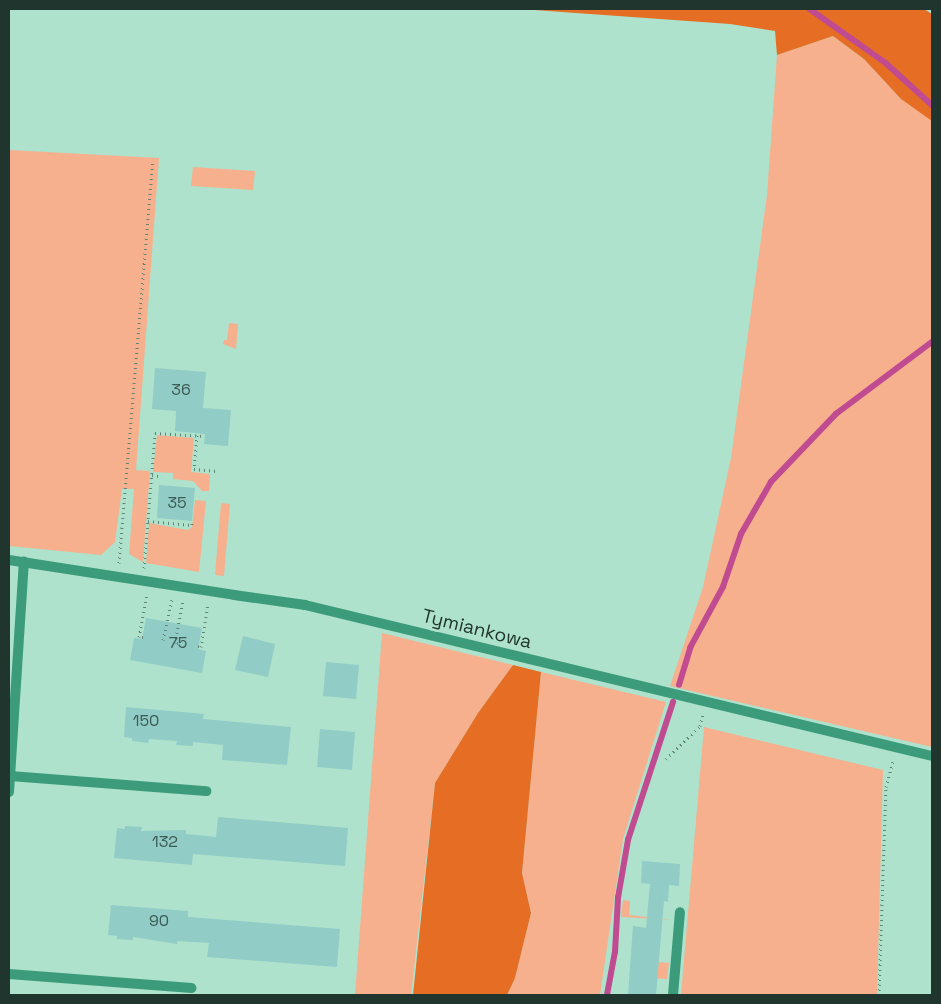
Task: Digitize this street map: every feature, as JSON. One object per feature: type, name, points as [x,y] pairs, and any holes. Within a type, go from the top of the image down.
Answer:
[{"type":"street","name":"Tymiankowa","points":[[9,560],[234,595],[305,604],[932,756]]},
{"type":"street","points":[[9,792],[24,561]]},
{"type":"street","points":[[10,776],[206,790]]},
{"type":"street","points":[[673,995],[680,912]]},
{"type":"street","points":[[9,974],[191,988]]},
{"type":"path","points":[[117,576],[152,162]]},
{"type":"path","points":[[143,580],[155,432],[204,436]]},
{"type":"path","points":[[197,436],[194,469],[217,471]]},
{"type":"path","points":[[152,475],[158,476]]},
{"type":"path","points":[[148,521],[192,525],[192,521]]},
{"type":"path","points":[[143,637],[139,636],[147,593]]},
{"type":"path","points":[[163,640],[173,598]]},
{"type":"path","points":[[178,643],[175,643],[183,599]]},
{"type":"path","points":[[198,646],[201,647],[208,604]]},
{"type":"path","points":[[666,759],[700,726],[706,702]]},
{"type":"path","points":[[879,995],[886,788],[896,748]]},
{"type":"shaded area","points":[[520,9],[924,9],[932,14],[932,121],[901,99],[864,59],[833,36],[777,55],[775,31],[730,24]]},
{"type":"shaded area","points":[[833,36],[864,59],[901,99],[932,120],[932,747],[670,686],[703,587],[731,458],[767,195],[777,55]]},
{"type":"shaded area","points":[[9,150],[159,158],[136,470],[150,471],[143,562],[129,554],[134,489],[122,489],[115,542],[101,555],[9,546]]},
{"type":"shaded area","points":[[193,167],[255,171],[253,190],[191,186]]},
{"type":"shaded area","points":[[229,323],[238,324],[236,349],[223,344],[224,340],[227,340]]},
{"type":"shaded area","points":[[157,435],[194,438],[191,472],[210,474],[209,491],[202,491],[193,481],[173,479],[173,473],[153,472]]},
{"type":"shaded area","points":[[195,500],[206,501],[199,572],[146,563],[149,523],[188,530],[192,527]]},
{"type":"shaded area","points":[[221,503],[230,504],[224,576],[215,575]]},
{"type":"shaded area","points":[[382,633],[513,665],[478,713],[435,783],[411,995],[355,995]]},
{"type":"shaded area","points":[[513,665],[541,672],[522,873],[531,913],[515,978],[507,995],[413,995],[435,783],[478,713]]},
{"type":"shaded area","points":[[541,672],[666,702],[623,839],[600,995],[507,995],[515,978],[531,913],[522,873]]},
{"type":"shaded area","points":[[704,727],[883,770],[877,995],[681,995]]},
{"type":"shaded area","points":[[623,900],[630,901],[629,915],[672,920],[621,917]]},
{"type":"shaded area","points":[[659,962],[669,963],[667,979],[647,978]]},
{"type":"building","points":[[155,368],[206,372],[203,408],[231,410],[228,446],[204,444],[205,434],[175,431],[176,411],[152,409]]},
{"type":"building","points":[[159,485],[195,488],[192,521],[157,518]]},
{"type":"building","points":[[146,618],[202,628],[198,649],[206,651],[202,673],[130,660],[134,638],[142,639]]},
{"type":"building","points":[[243,636],[275,644],[268,677],[235,670]]},
{"type":"building","points":[[326,662],[359,665],[356,699],[323,696]]},
{"type":"building","points":[[126,707],[204,714],[203,719],[291,727],[287,765],[222,760],[223,745],[193,742],[193,746],[176,745],[177,741],[149,739],[148,743],[132,741],[132,738],[124,737]]},
{"type":"building","points":[[320,729],[355,732],[352,770],[317,767]]},
{"type":"building","points":[[218,817],[348,828],[345,866],[193,854],[192,865],[114,858],[117,828],[125,829],[125,826],[142,827],[141,831],[186,830],[186,834],[216,837]]},
{"type":"building","points":[[642,861],[680,864],[679,886],[669,885],[668,902],[664,901],[656,995],[628,995],[633,926],[646,928],[650,884],[641,883]]},
{"type":"building","points":[[111,905],[188,911],[188,917],[340,929],[337,967],[207,957],[209,943],[177,941],[177,944],[133,937],[133,940],[117,939],[117,936],[108,935]]},
{"type":"waterway","points":[[810,9],[886,63],[932,105]]},
{"type":"waterway","points":[[679,685],[690,648],[723,587],[741,534],[771,482],[836,414],[932,342]]},
{"type":"waterway","points":[[607,995],[615,952],[618,898],[628,840],[673,702]]}]
